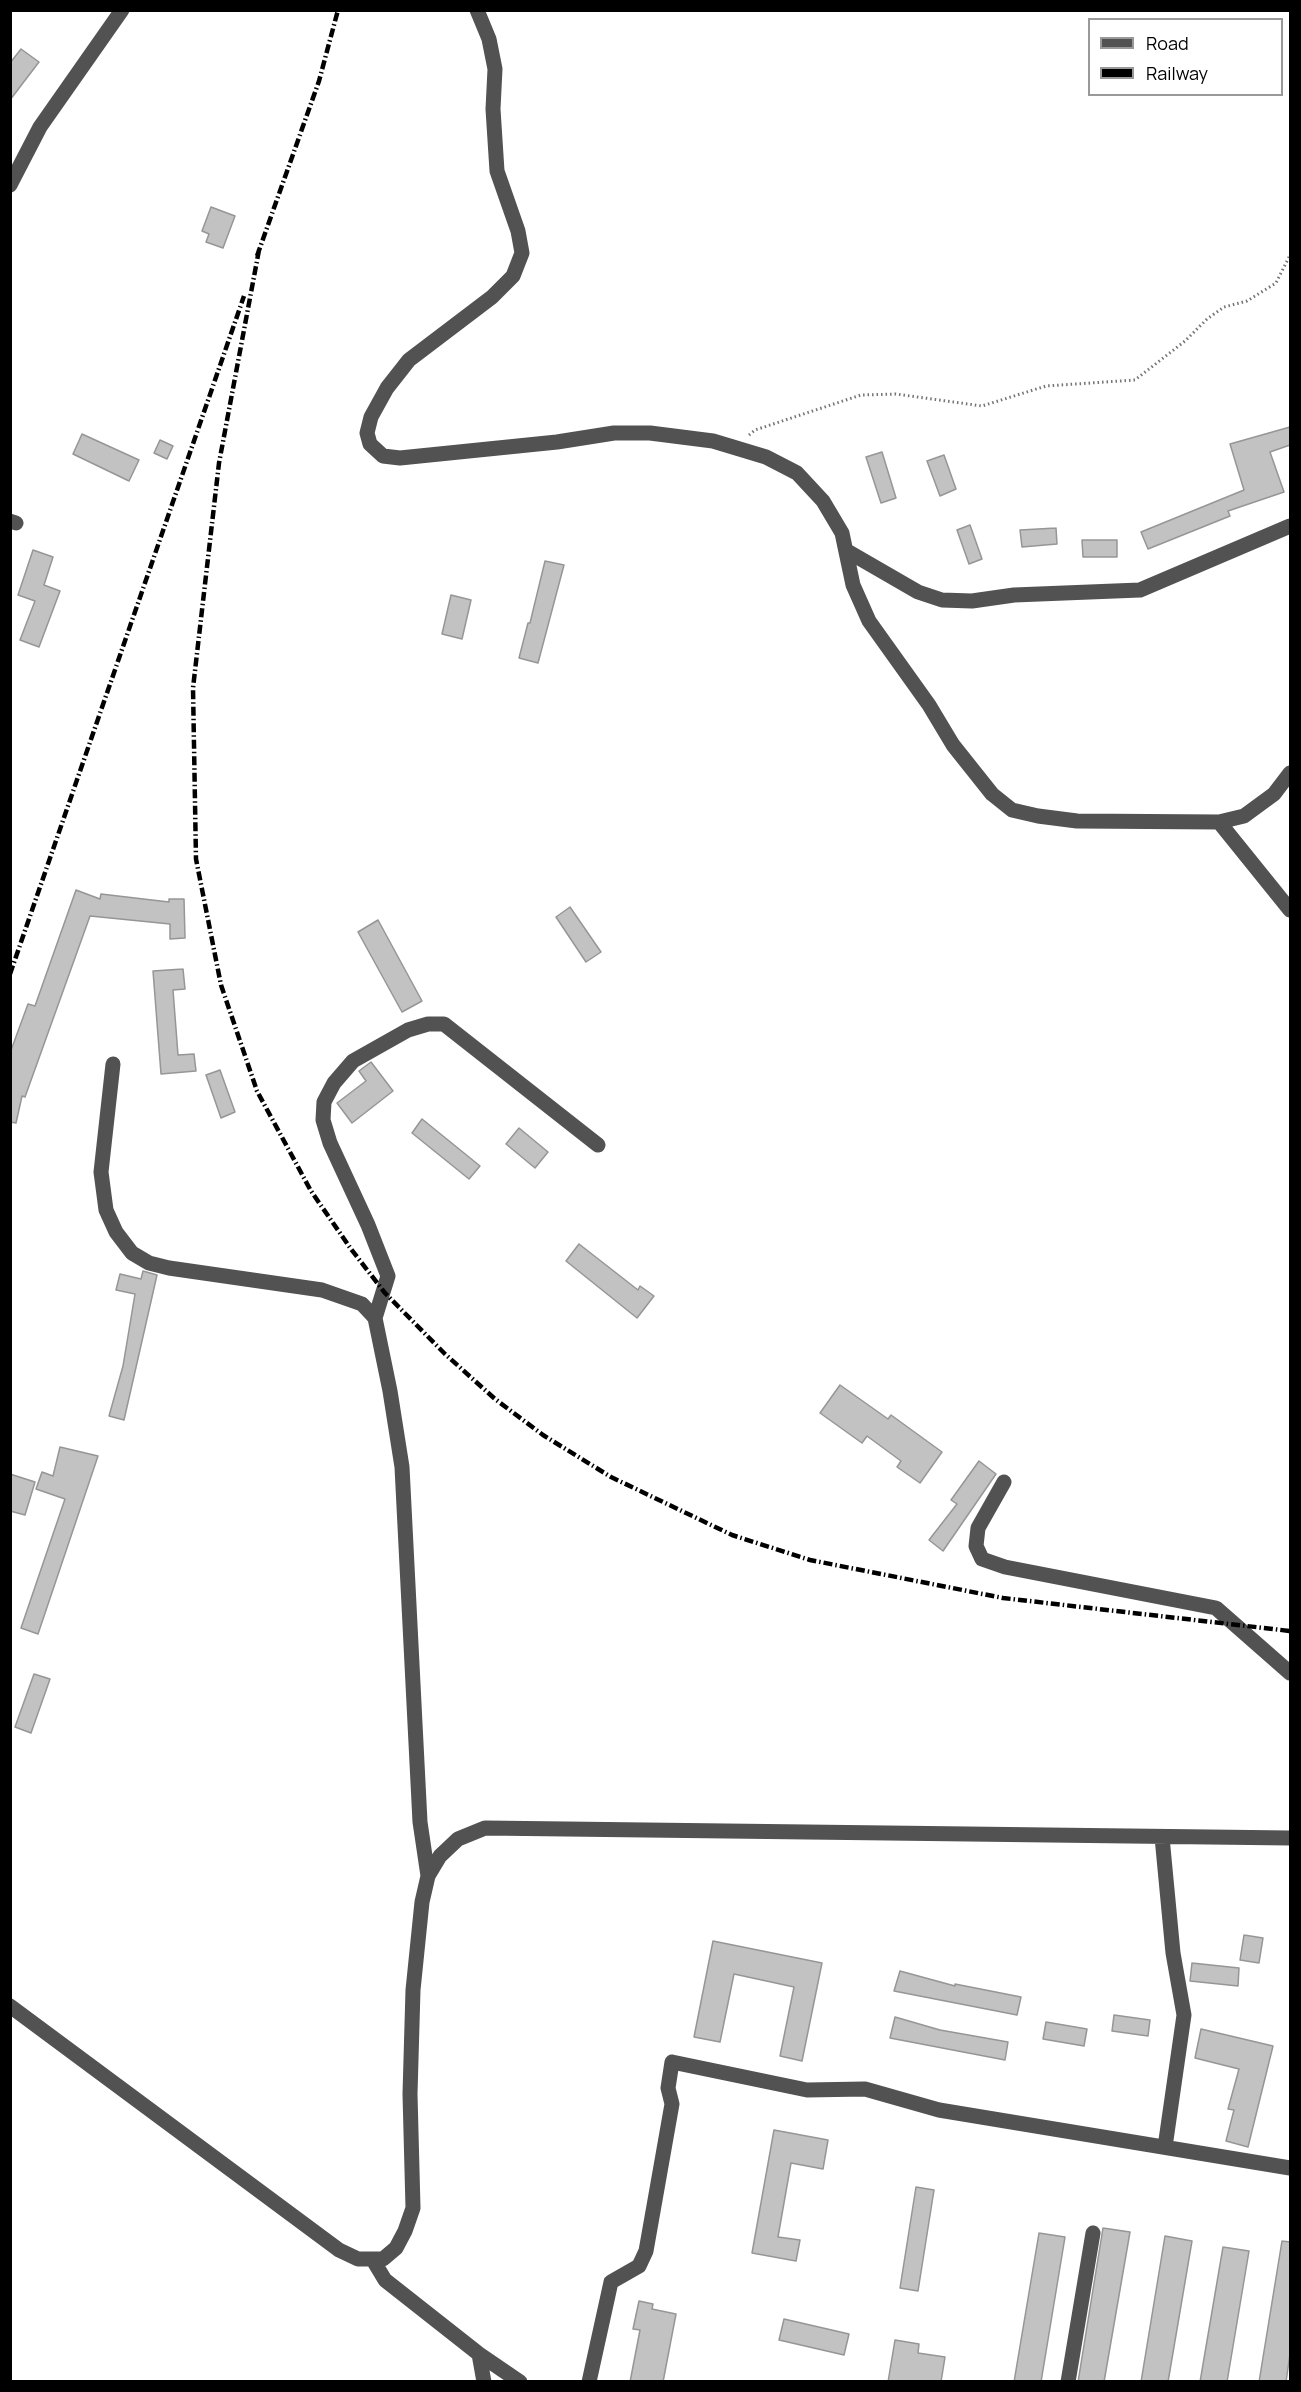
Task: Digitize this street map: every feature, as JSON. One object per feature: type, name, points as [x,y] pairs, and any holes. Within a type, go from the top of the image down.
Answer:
[{"type":"street","points":[[10,185],[39,128],[122,10]]},
{"type":"street","points":[[477,10],[489,39],[495,69],[494,118],[497,171],[518,231],[522,253],[513,276],[492,297],[436,337],[409,360],[394,379],[370,417],[367,433],[370,444],[382,456],[400,458],[557,442],[614,433],[650,433],[692,437],[735,448],[766,457],[797,473],[823,501],[842,533],[853,585],[869,621],[973,772],[992,794],[1012,810],[1077,821],[1219,822],[1244,816],[1274,794],[1290,773]]},
{"type":"street","points":[[847,551],[918,592],[942,600],[972,601],[1014,595],[1140,590],[1290,526]]},
{"type":"street","points":[[1219,822],[1290,910]]},
{"type":"street","points":[[428,1876],[420,1822],[402,1467],[375,1318],[388,1276],[368,1225],[330,1143],[323,1120],[324,1102],[334,1083],[353,1061],[408,1030],[428,1024],[444,1024],[598,1145]]},
{"type":"street","points":[[113,1064],[101,1172],[106,1210],[116,1233],[132,1252],[149,1263],[169,1268],[322,1290],[362,1304],[375,1318]]},
{"type":"street","points":[[1004,1482],[978,1528],[976,1546],[982,1559],[1005,1568],[1216,1608],[1290,1673]]},
{"type":"street","points":[[10,2006],[321,2238],[358,2259],[383,2259],[396,2248],[413,2208],[414,2162],[410,2094],[413,1990],[422,1902],[428,1876],[440,1856],[458,1839],[485,1828],[1290,1838]]},
{"type":"street","points":[[1162,1836],[1173,1953],[1184,2015],[1166,2147]]},
{"type":"street","points":[[589,2382],[611,2282],[639,2266],[646,2251],[672,2104],[668,2088],[672,2062],[807,2090],[865,2089],[939,2110],[1290,2168]]},
{"type":"street","points":[[1068,2382],[1093,2233]]},
{"type":"street","points":[[373,2260],[385,2280],[479,2354],[520,2382]]},
{"type":"street","points":[[479,2354],[484,2382]]},
{"type":"path","points":[[735,448],[755,430],[861,395],[896,394],[982,406],[1046,386],[1135,380],[1224,307],[1247,301],[1276,283],[1290,255]]},
{"type":"building","points":[[21,49],[39,62],[10,100],[10,63]]},
{"type":"building","points":[[211,207],[235,216],[223,248],[206,242],[209,234],[202,231]]},
{"type":"building","points":[[1290,427],[1290,445],[1270,452],[1284,492],[1228,511],[1230,516],[1148,549],[1141,532],[1244,490],[1230,444]]},
{"type":"building","points":[[82,434],[139,460],[129,481],[73,454]]},
{"type":"building","points":[[160,440],[173,446],[167,459],[154,453]]},
{"type":"building","points":[[882,452],[896,498],[881,503],[866,457]]},
{"type":"building","points":[[944,455],[956,489],[940,496],[927,461]]},
{"type":"building","points":[[970,525],[982,559],[969,564],[957,530]]},
{"type":"building","points":[[1056,528],[1057,544],[1022,547],[1020,530]]},
{"type":"building","points":[[1082,540],[1117,540],[1117,557],[1083,557]]},
{"type":"building","points":[[33,550],[53,557],[44,585],[60,591],[39,647],[20,640],[35,601],[18,595]]},
{"type":"building","points":[[545,561],[564,565],[538,663],[519,658]]},
{"type":"building","points":[[451,595],[471,600],[462,639],[442,634]]},
{"type":"building","points":[[76,890],[100,899],[101,894],[169,902],[169,899],[184,899],[185,938],[170,939],[170,924],[90,916],[25,1097],[22,1096],[16,1123],[10,1122],[10,1053],[28,1004],[35,1006]]},
{"type":"building","points":[[570,907],[601,952],[586,962],[556,917]]},
{"type":"building","points":[[378,920],[422,1001],[402,1012],[358,932]]},
{"type":"building","points":[[183,969],[185,989],[173,990],[178,1055],[194,1054],[196,1071],[161,1074],[153,971]]},
{"type":"building","points":[[371,1062],[393,1091],[352,1123],[337,1103],[366,1081],[359,1071]]},
{"type":"building","points":[[220,1070],[235,1112],[221,1118],[206,1075]]},
{"type":"building","points":[[422,1119],[480,1166],[469,1179],[412,1133]]},
{"type":"building","points":[[519,1128],[548,1152],[535,1168],[506,1144]]},
{"type":"building","points":[[579,1244],[638,1290],[640,1286],[654,1296],[637,1318],[566,1261]]},
{"type":"building","points":[[143,1271],[157,1275],[124,1420],[109,1416],[123,1366],[135,1294],[116,1290],[120,1274],[141,1279]]},
{"type":"building","points":[[840,1385],[888,1419],[891,1415],[942,1452],[920,1483],[897,1467],[901,1461],[867,1436],[862,1443],[820,1413]]},
{"type":"building","points":[[60,1447],[98,1456],[38,1634],[21,1628],[65,1499],[36,1489],[42,1472],[53,1476]]},
{"type":"building","points":[[979,1461],[996,1474],[943,1551],[929,1540],[957,1504],[951,1500]]},
{"type":"building","points":[[10,1474],[35,1482],[25,1515],[10,1511]]},
{"type":"building","points":[[34,1674],[50,1679],[31,1733],[15,1727]]},
{"type":"building","points":[[1244,1935],[1263,1938],[1259,1963],[1240,1960]]},
{"type":"building","points":[[713,1941],[822,1963],[802,2061],[780,2056],[794,1987],[734,1974],[720,2042],[694,2037]]},
{"type":"building","points":[[1192,1963],[1239,1968],[1238,1986],[1190,1981]]},
{"type":"building","points":[[900,1971],[955,1986],[955,1984],[1021,1997],[1017,2015],[894,1991]]},
{"type":"building","points":[[1114,2015],[1150,2020],[1148,2036],[1112,2031]]},
{"type":"building","points":[[895,2017],[940,2030],[1008,2042],[1005,2060],[890,2038]]},
{"type":"building","points":[[1046,2022],[1087,2029],[1084,2046],[1043,2039]]},
{"type":"building","points":[[1201,2029],[1273,2046],[1248,2147],[1226,2141],[1234,2110],[1228,2109],[1239,2069],[1195,2058]]},
{"type":"building","points":[[774,2130],[828,2140],[823,2169],[791,2163],[778,2237],[800,2240],[796,2261],[752,2253]]},
{"type":"building","points":[[916,2187],[934,2190],[918,2291],[900,2288]]},
{"type":"building","points":[[1103,2228],[1130,2232],[1104,2382],[1078,2382]]},
{"type":"building","points":[[1039,2233],[1065,2237],[1041,2382],[1014,2382]]},
{"type":"building","points":[[1165,2236],[1192,2241],[1168,2382],[1141,2382]]},
{"type":"building","points":[[1282,2241],[1290,2242],[1290,2354],[1286,2382],[1259,2382]]},
{"type":"building","points":[[1223,2247],[1249,2251],[1227,2382],[1200,2382]]},
{"type":"building","points":[[639,2301],[653,2304],[652,2309],[676,2314],[663,2382],[630,2382],[640,2330],[633,2329]]},
{"type":"building","points":[[784,2319],[849,2334],[844,2355],[779,2340]]},
{"type":"building","points":[[895,2340],[919,2344],[918,2353],[945,2357],[941,2382],[888,2382]]},
{"type":"railway","points":[[257,256],[319,81],[338,10]]},
{"type":"railway","points":[[259,250],[219,463],[193,688],[196,859],[221,985],[257,1091],[311,1191],[351,1249],[385,1293],[445,1354],[495,1399],[543,1435],[611,1477],[732,1535],[810,1560],[1003,1598],[1290,1631]]},
{"type":"railway","points":[[10,974],[244,296]]}]
